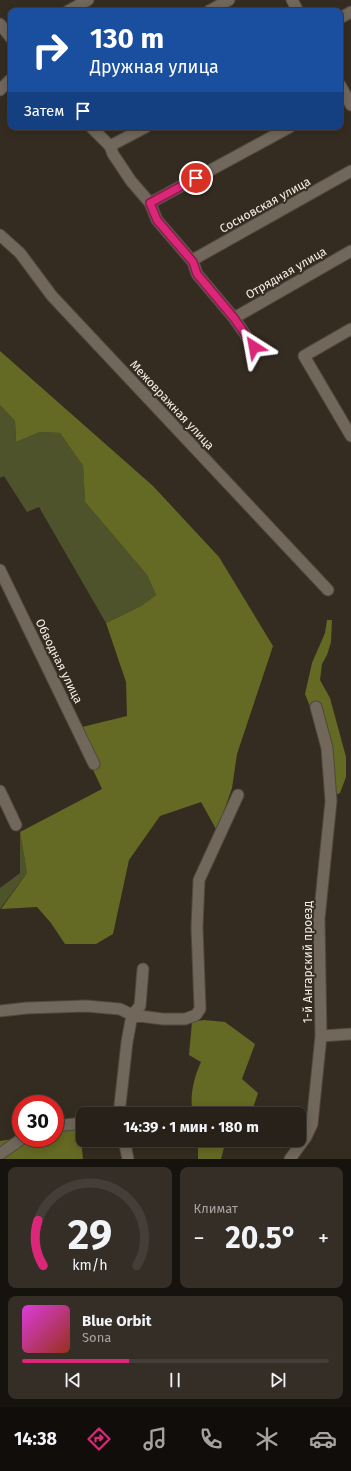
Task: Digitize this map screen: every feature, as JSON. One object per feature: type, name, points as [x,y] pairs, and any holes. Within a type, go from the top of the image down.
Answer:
[{"type":"street","points":[[73,8],[88,0]]},
{"type":"street","points":[[214,8],[229,0]]},
{"type":"street","points":[[0,24],[8,34]]},
{"type":"street","points":[[0,90],[8,82]]},
{"type":"street","points":[[94,130],[110,146],[113,154],[150,203],[157,220],[193,262],[197,274],[234,318],[254,347]]},
{"type":"street","points":[[110,146],[140,130]]},
{"type":"street","points":[[150,203],[284,130]]},
{"type":"street","name":"Сосновская улица","points":[[193,262],[196,258],[351,171]]},
{"type":"street","name":"Межовражная улица","points":[[0,234],[20,253],[52,296],[328,590]]},
{"type":"street","name":"Отрядная улица","points":[[234,318],[351,251]]},
{"type":"street","points":[[351,329],[304,356],[351,436]]},
{"type":"street","name":"Обводная улица","points":[[0,570],[94,764]]},
{"type":"street","name":"1-й Ангарский проезд","points":[[290,1159],[306,1137],[312,1124],[321,1036],[319,919],[331,801],[327,748],[316,707]]},
{"type":"street","points":[[0,791],[16,825]]},
{"type":"street","points":[[0,1011],[27,1008],[86,1006],[120,1010],[132,1015],[163,1019],[185,1020],[196,1015],[200,1009],[197,927],[199,880],[238,795]]},
{"type":"street","points":[[120,1107],[126,1042],[132,1015],[140,1006],[143,969]]},
{"type":"street","points":[[321,1036],[351,1034]]},
{"type":"street","points":[[64,1125],[76,1124]]},
{"type":"street","points":[[0,1154],[12,1145]]},
{"type":"street","points":[[125,1147],[128,1159]]},
{"type":"green space","points":[[0,351],[153,486],[219,557],[273,646],[237,754],[232,788],[221,820],[216,829],[201,802],[160,816],[129,860],[113,934],[96,944],[65,944],[51,923],[37,907],[1,909],[27,873],[20,832],[102,789],[69,718],[82,727],[127,716],[126,682],[106,623],[141,606],[156,595],[147,575],[85,502],[83,466],[60,433],[40,432],[16,442],[15,421],[0,405]]},
{"type":"green space","points":[[0,405],[15,421],[16,442],[40,432],[60,433],[83,466],[85,502],[147,575],[156,595],[141,606],[106,623],[39,507],[27,512],[4,476],[0,478]]},
{"type":"green space","points":[[327,620],[332,620],[331,642],[327,655],[322,664],[320,680],[330,698],[346,757],[346,777],[340,793],[333,796],[323,740],[305,694],[312,663],[325,633]]},
{"type":"green space","points":[[20,832],[27,873],[0,909],[0,888],[20,873]]},
{"type":"green space","points":[[204,1020],[225,1022],[255,1044],[242,1079],[258,1093],[253,1107],[192,1107],[193,1087],[201,1062],[189,1055],[192,1022]]},
{"type":"green space","points":[[76,1128],[76,1147],[82,1147],[83,1159],[0,1159],[0,1141],[12,1139],[12,1147],[64,1147],[64,1130]]},
{"type":"green space","points":[[198,1147],[224,1147],[221,1159],[198,1159]]},
{"type":"route","points":[[196,178],[150,203],[152,210],[157,220],[193,262],[197,274],[234,318],[254,347]]}]
